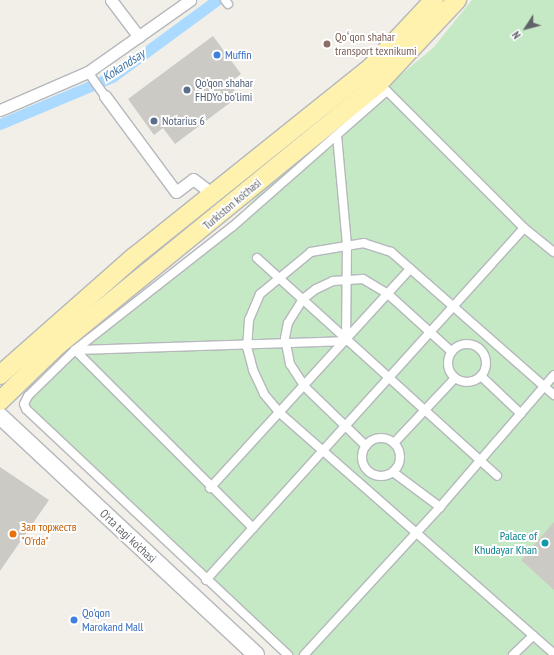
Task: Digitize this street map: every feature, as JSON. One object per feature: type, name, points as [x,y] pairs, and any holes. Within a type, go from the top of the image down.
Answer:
[{"type":"main road","name":"Turkiston ko'chasi","points":[[0,375],[128,263],[371,67],[434,0]]},
{"type":"main road","name":"Turkiston ko'chasi","points":[[0,401],[58,345],[379,83],[457,0]]},
{"type":"main road","name":"O'rta tagi ko'chasi","points":[[0,416],[256,655]]},
{"type":"street","points":[[111,0],[139,37]]},
{"type":"street","points":[[0,110],[88,72],[190,0]]},
{"type":"street","points":[[88,72],[176,192],[193,179],[213,194]]},
{"type":"street","points":[[288,655],[206,580],[26,409],[24,404],[28,396],[75,350],[190,262],[337,136],[387,91],[524,228],[554,252]]},
{"type":"street","points":[[337,136],[347,245],[345,280],[346,341]]},
{"type":"street","points":[[206,580],[324,450],[386,378],[524,228]]},
{"type":"street","points":[[554,395],[452,308],[391,252],[364,243],[311,252],[277,277],[260,294],[249,320],[247,347],[264,394],[280,414],[324,450],[554,654]]},
{"type":"street","points":[[257,258],[303,299],[386,378],[426,409],[497,476]]},
{"type":"street","points":[[210,488],[305,387],[410,269]]},
{"type":"street","points":[[366,446],[305,387],[290,364],[287,345],[288,323],[303,299],[316,289],[345,280],[363,279],[388,294],[428,332],[452,352]]},
{"type":"street","points":[[75,350],[247,347],[346,341]]},
{"type":"street","points":[[462,344],[480,349],[486,360],[481,376],[467,382],[455,378],[448,368],[452,352],[462,344]]},
{"type":"street","points":[[75,350],[210,488],[252,528]]},
{"type":"street","points":[[304,655],[440,507],[554,375]]},
{"type":"street","points":[[481,376],[521,414]]},
{"type":"street","points":[[394,443],[455,378]]},
{"type":"street","points":[[377,439],[394,443],[400,455],[393,472],[381,476],[369,472],[363,462],[366,446],[377,439]]},
{"type":"street","points":[[393,472],[440,507]]},
{"type":"street","points":[[514,655],[533,636]]},
{"type":"green space","points":[[472,0],[554,0],[554,655],[283,655],[19,405],[24,394],[53,366],[232,223],[263,189],[433,48]]},
{"type":"building","name":"Qo'qon shahar FHDYo bo'limi","points":[[213,36],[241,74],[229,83],[239,96],[175,144],[163,128],[154,135],[128,99]]},
{"type":"building","name":"Зал торжеств \"O'rda\"","points":[[0,467],[49,500],[0,571]]},
{"type":"building","name":"Palace of Khudayar Khan","points":[[554,522],[554,590],[521,560]]},
{"type":"waterway","name":"Kokandsay","points":[[0,124],[112,77],[217,0]]},
{"type":"place","name":"Qoʻqon shahar transport texnikumi","points":[[327,44]]},
{"type":"place","name":"Muffin","points":[[217,55]]},
{"type":"place","name":"Qo'qon shahar FHDYo bo'limi","points":[[187,90]]},
{"type":"place","name":"Notarius 6","points":[[154,121]]},
{"type":"place","name":"Зал торжеств \"O'rda\"","points":[[13,534]]},
{"type":"place","name":"Palace of Khudayar Khan","points":[[545,543]]},
{"type":"place","name":"Qo'qon Marokand Mall","points":[[74,620]]}]
